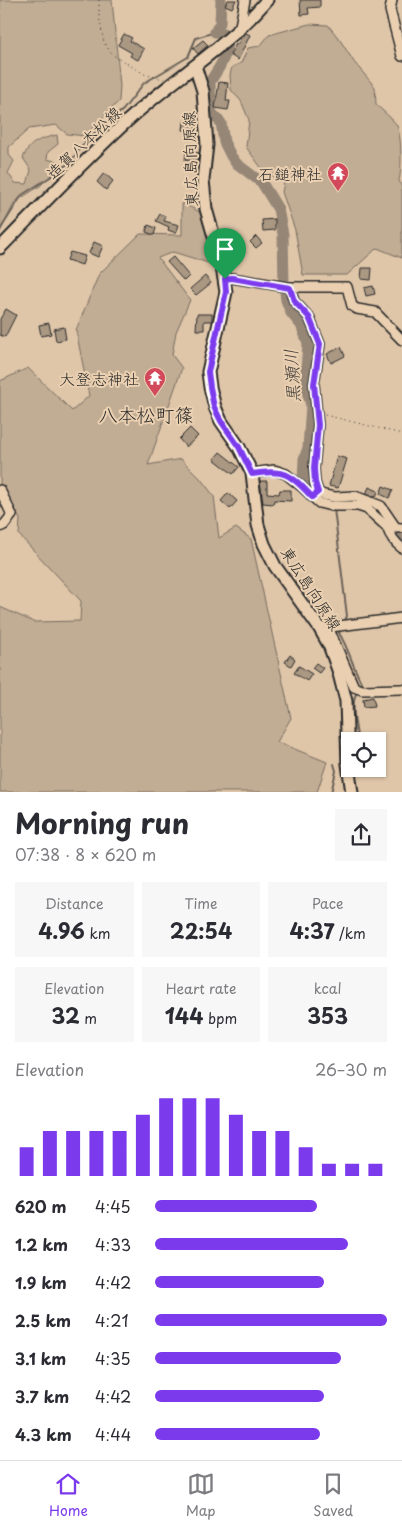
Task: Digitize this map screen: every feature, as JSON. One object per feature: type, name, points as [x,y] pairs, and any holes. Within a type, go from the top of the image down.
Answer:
[{"type":"main road","points":[[195,66],[234,34],[267,0]]},
{"type":"main road","name":"造賀八本松線","points":[[0,248],[135,113],[195,66]]},
{"type":"main road","name":"東広島向原線","points":[[195,66],[203,90],[207,136],[203,180],[206,209],[225,279],[225,298],[208,372],[214,407],[239,447],[252,474],[258,525],[264,544],[275,566],[324,628],[346,701],[348,764],[352,792]]},
{"type":"street","points":[[234,34],[245,0]]},
{"type":"street","points":[[392,0],[390,10],[402,56]]},
{"type":"street","points":[[225,279],[232,278],[286,287],[347,287],[352,306],[375,312],[402,340]]},
{"type":"street","points":[[286,287],[294,301],[309,317],[320,344],[314,384],[318,413],[314,468],[315,494]]},
{"type":"street","points":[[252,474],[274,470],[286,474],[315,494],[336,497],[355,496],[381,506],[395,528],[393,539],[402,548]]},
{"type":"street","points":[[0,490],[12,515],[0,527]]},
{"type":"street","points":[[402,618],[324,628],[354,687],[362,690],[402,689]]},
{"type":"path","points":[[99,0],[99,16],[104,44],[113,55],[146,75],[174,82]]},
{"type":"path","points":[[318,413],[402,434]]},
{"type":"shaded area","points":[[0,0],[112,0],[120,86],[119,101],[85,136],[67,134],[56,125],[29,129],[9,147],[9,155],[14,161],[8,173],[15,183],[27,184],[31,170],[23,158],[32,144],[36,142],[57,135],[58,144],[48,152],[47,159],[63,163],[40,186],[15,202],[0,232]]},
{"type":"shaded area","points":[[309,24],[328,25],[354,62],[375,87],[376,104],[396,124],[399,135],[401,161],[399,180],[402,188],[402,258],[377,248],[347,275],[303,275],[295,230],[282,192],[284,183],[263,170],[246,147],[249,120],[241,101],[231,90],[230,75],[232,67],[241,63],[248,48],[260,46],[269,35]]},
{"type":"shaded area","points":[[182,203],[200,212],[218,266],[173,252],[158,258],[190,300],[176,332],[172,355],[182,368],[148,465],[181,459],[200,478],[214,496],[219,538],[236,528],[251,539],[291,718],[277,742],[327,762],[317,792],[0,792],[0,607],[34,622],[80,621],[81,601],[19,535],[20,519],[0,487],[0,381],[28,368],[72,411],[89,396],[76,330],[99,274],[140,234],[182,235]]},
{"type":"building","points":[[228,0],[236,0],[232,8],[225,5]]},
{"type":"building","points":[[300,0],[320,0],[320,7],[308,8],[309,14],[301,15]]},
{"type":"building","points":[[246,33],[250,35],[238,60],[230,55],[241,37]]},
{"type":"building","points":[[124,34],[132,38],[130,41],[144,49],[138,60],[130,56],[132,53],[118,45]]},
{"type":"building","points":[[203,40],[208,45],[198,54],[193,48]]},
{"type":"building","points":[[219,82],[228,83],[226,101],[230,101],[228,110],[215,108]]},
{"type":"building","points":[[184,121],[197,123],[196,132],[183,130]]},
{"type":"building","points":[[186,151],[199,153],[197,162],[185,160]]},
{"type":"building","points":[[104,173],[113,181],[106,190],[97,182]]},
{"type":"building","points":[[160,214],[166,217],[164,221],[179,225],[176,233],[168,230],[169,227],[156,221]]},
{"type":"building","points":[[275,219],[275,230],[263,231],[262,220]]},
{"type":"building","points":[[148,225],[156,228],[154,235],[146,232]]},
{"type":"building","points":[[256,236],[262,243],[256,248],[250,242]]},
{"type":"building","points":[[94,242],[103,246],[98,257],[89,253]]},
{"type":"building","points":[[70,252],[85,256],[82,265],[67,260]]},
{"type":"building","points":[[173,257],[189,276],[184,281],[167,262]]},
{"type":"building","points":[[362,268],[372,268],[371,280],[361,279]]},
{"type":"building","points":[[205,276],[211,283],[196,295],[190,289]]},
{"type":"building","points":[[373,286],[375,294],[366,296],[364,288]]},
{"type":"building","points":[[6,309],[16,315],[5,337],[0,335],[0,319]]},
{"type":"building","points":[[197,314],[212,314],[212,321],[204,321],[204,330],[196,330]]},
{"type":"building","points":[[49,323],[51,334],[41,336],[39,325]]},
{"type":"building","points":[[64,327],[66,339],[56,341],[54,329]]},
{"type":"building","points":[[341,347],[345,356],[331,363],[327,354]]},
{"type":"building","points":[[190,428],[198,436],[186,447],[179,439]]},
{"type":"building","points":[[220,452],[239,467],[233,474],[214,459]]},
{"type":"building","points":[[337,456],[347,459],[338,488],[329,486]]},
{"type":"building","points":[[260,481],[267,481],[267,493],[279,494],[280,490],[291,490],[291,501],[274,500],[273,504],[263,503]]},
{"type":"building","points":[[383,486],[393,490],[389,498],[380,494]]},
{"type":"building","points":[[369,487],[378,491],[376,497],[366,494]]},
{"type":"building","points":[[228,493],[237,501],[230,509],[221,501]]},
{"type":"building","points":[[290,655],[295,659],[291,666],[285,662]]},
{"type":"building","points":[[316,663],[323,668],[319,673],[312,668]]},
{"type":"building","points":[[299,666],[312,674],[307,681],[294,673]]},
{"type":"building","points":[[373,697],[375,706],[364,707],[363,699]]},
{"type":"waterway","name":"黒瀬川","points":[[221,0],[220,23],[215,32],[223,33],[227,51],[210,82],[211,112],[221,123],[224,142],[231,156],[236,163],[262,183],[278,209],[283,234],[286,300],[291,313],[301,325],[308,343],[305,385],[311,405],[303,483],[313,492]]},
{"type":"waterway","points":[[0,230],[22,195],[55,174],[71,161],[88,138],[123,110],[144,83],[188,57],[196,38],[215,32]]},
{"type":"waterway","points":[[334,509],[347,616],[344,623]]},
{"type":"waterway","name":"黒瀬川","points":[[394,532],[402,543]]},
{"type":"waterway","points":[[341,629],[339,633],[362,684],[360,686]]},
{"type":"waterway","points":[[356,732],[354,703],[357,692]]},
{"type":"waterway","points":[[331,792],[336,771],[334,764]]},
{"type":"place","name":"石鎚神社","points":[[338,192]]},
{"type":"place","name":"大登志神社","points":[[155,397]]},
{"type":"district","name":"八本松町篠","points":[[146,414]]},
{"type":"route","points":[[232,278],[290,288],[294,301],[309,317],[320,344],[314,384],[318,425],[314,468],[318,492],[312,497],[286,474],[274,470],[252,474],[239,447],[214,407],[208,372],[224,304],[226,292],[225,279],[232,278]]}]
